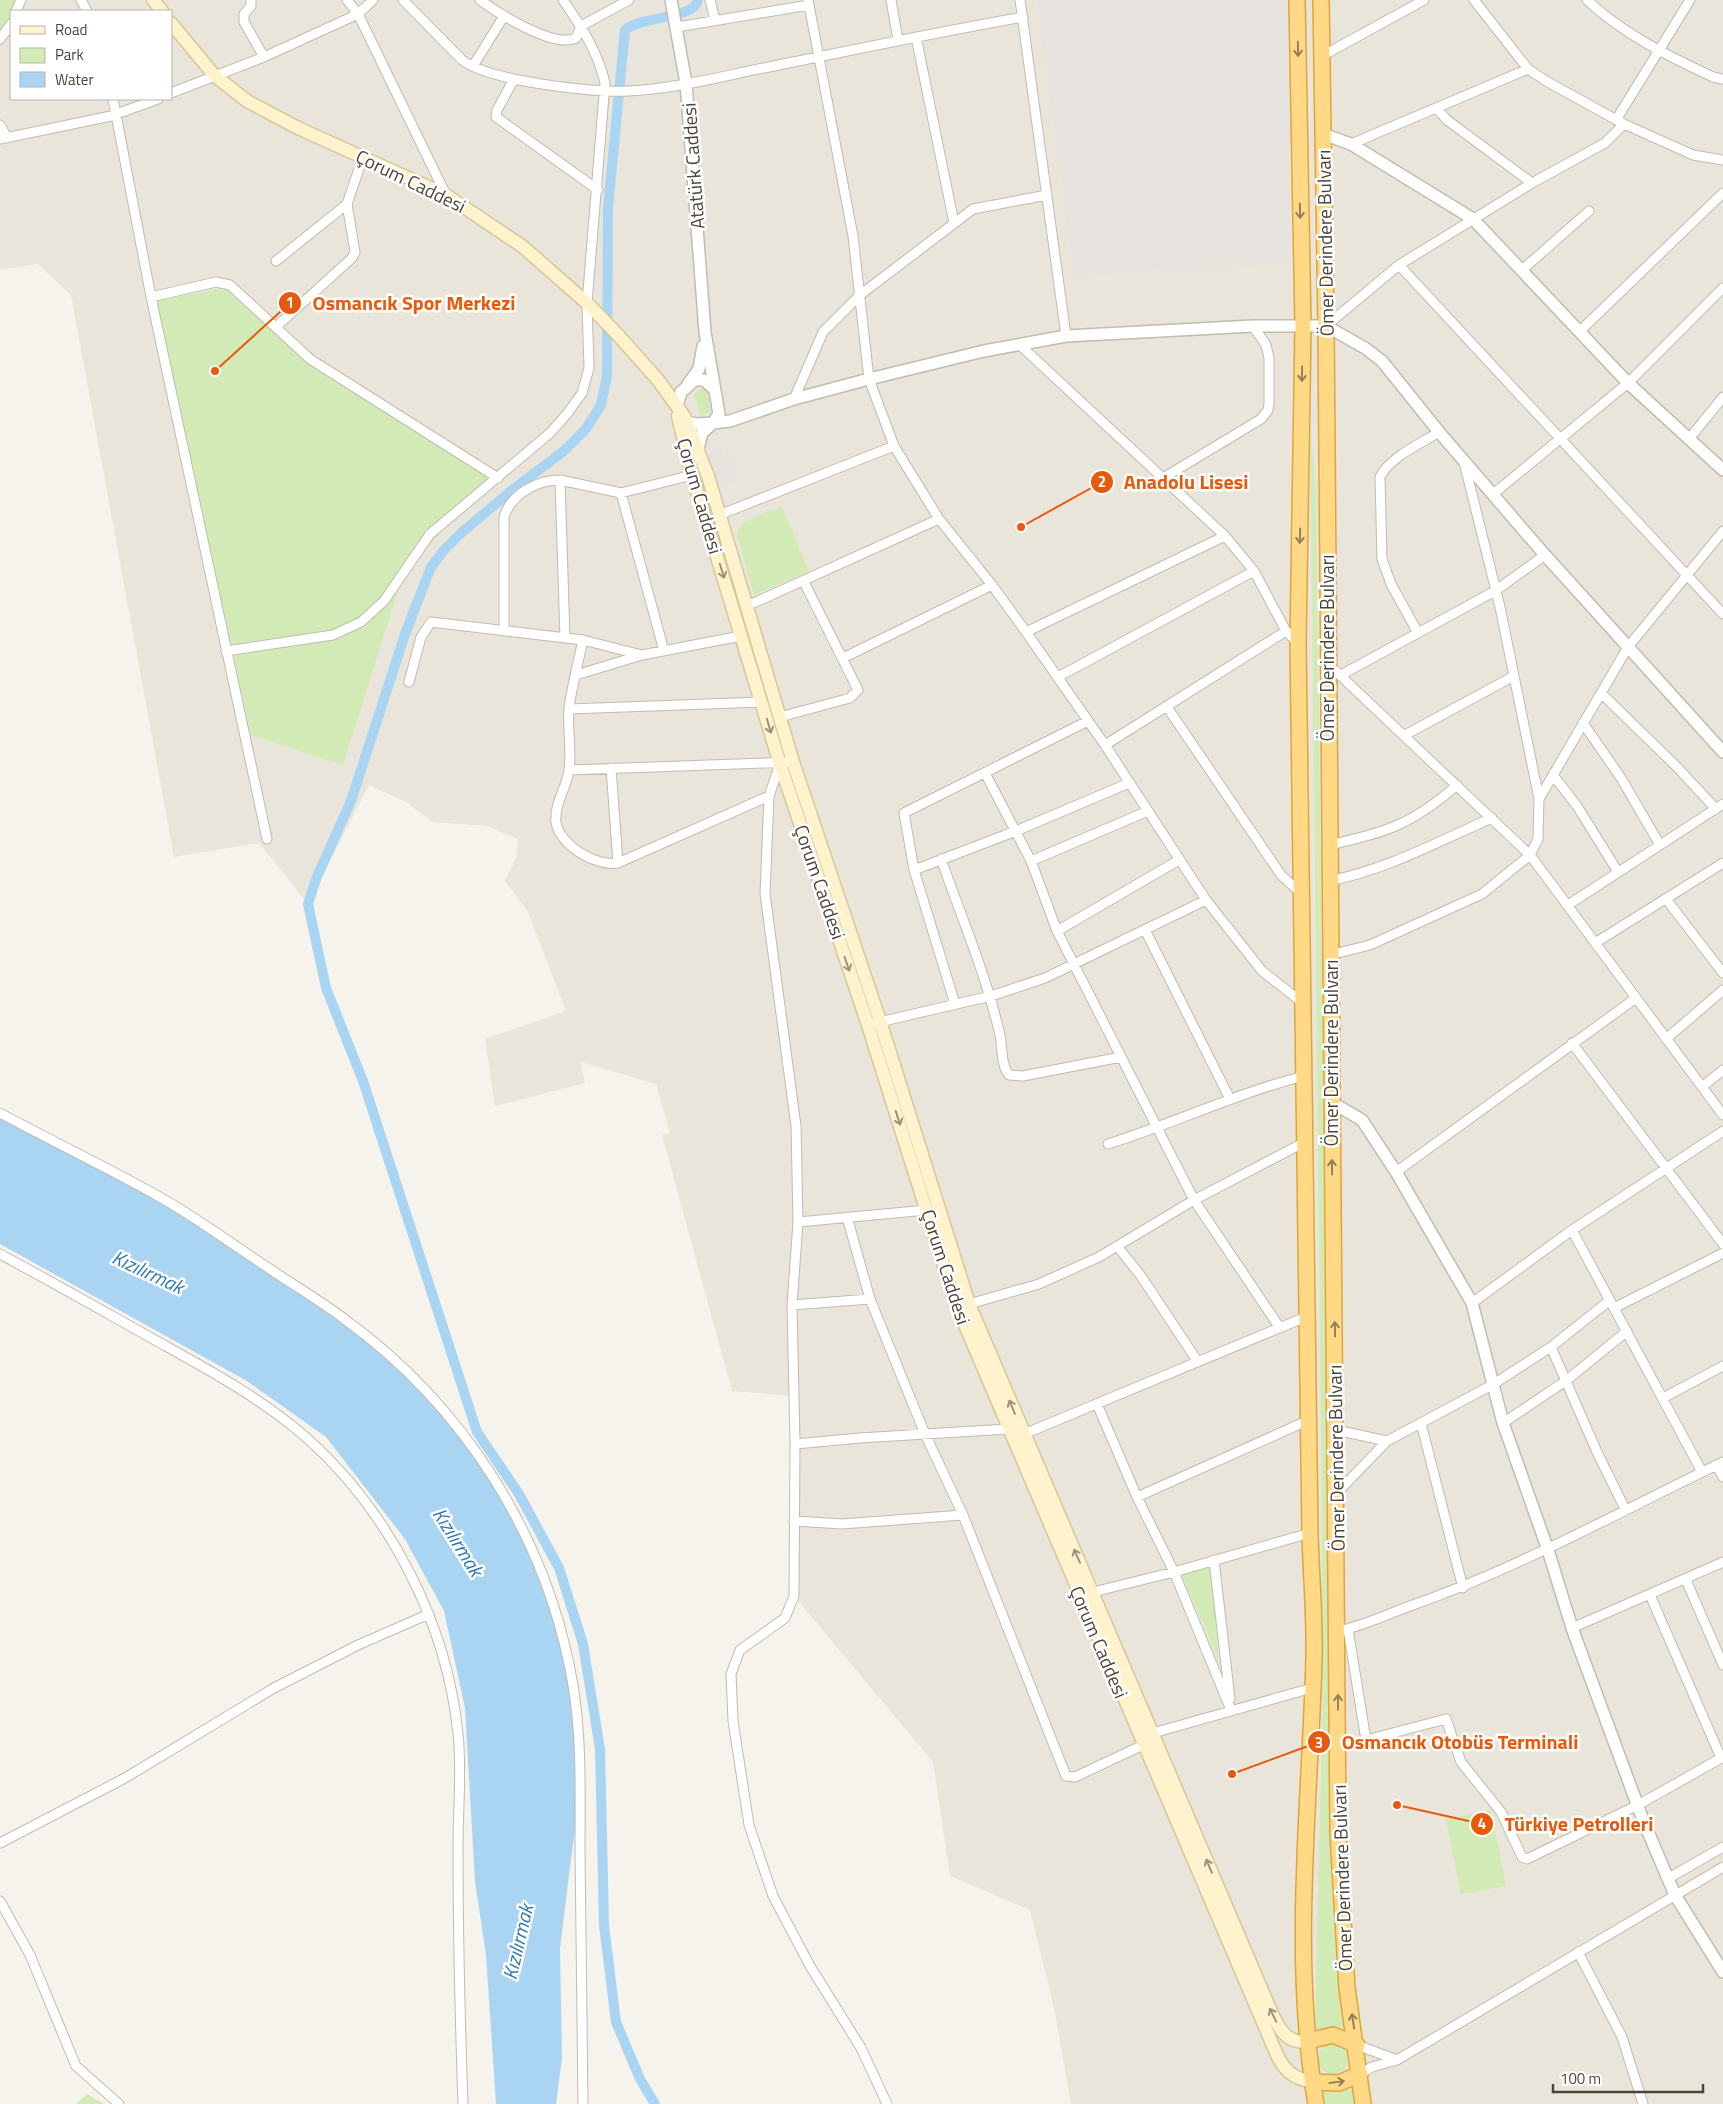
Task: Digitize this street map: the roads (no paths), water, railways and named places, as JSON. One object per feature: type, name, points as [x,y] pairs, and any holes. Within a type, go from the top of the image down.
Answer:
[{"type":"highway","name":"Ömer Derindere Bulvarı","points":[[1297,0],[1303,326],[1298,643],[1310,1533],[1314,1657],[1304,1899],[1308,2041],[1316,2104]]},
{"type":"highway","name":"Ömer Derindere Bulvarı","points":[[1321,0],[1326,326],[1331,1102],[1337,1493],[1343,1630],[1338,1833],[1342,1928],[1347,1988],[1363,2104]]},
{"type":"highway","points":[[1308,2041],[1333,2035],[1345,2038],[1356,2045]]},
{"type":"highway","points":[[1313,2082],[1338,2082],[1360,2074]]},
{"type":"main road","points":[[153,0],[161,10]]},
{"type":"main road","name":"Çorum Caddesi","points":[[172,24],[214,75],[247,101],[298,128],[446,195],[522,246],[587,303],[618,334],[664,387],[687,422],[720,515],[793,762],[874,1023],[927,1210],[956,1304],[1142,1745],[1280,2062],[1292,2076],[1313,2082]]},
{"type":"main road","name":"Çorum Caddesi","points":[[678,406],[692,474],[780,764],[874,1023],[969,1304],[1274,2017],[1289,2039],[1299,2042],[1308,2041]]},
{"type":"street","points":[[250,0],[251,6],[244,14],[244,22],[264,57]]},
{"type":"street","points":[[347,0],[358,14],[446,195]]},
{"type":"street","points":[[172,93],[264,57],[358,14],[373,0]]},
{"type":"street","points":[[403,0],[462,60],[473,66],[514,79],[605,92],[629,91],[686,83],[916,36],[1023,17]]},
{"type":"street","points":[[480,0],[535,33],[568,40],[576,38],[581,26],[629,0]]},
{"type":"street","points":[[226,651],[333,635],[361,622],[384,602],[430,534],[498,478],[559,423],[582,393],[588,368],[587,303],[605,92],[601,69],[581,26],[563,0]]},
{"type":"street","points":[[710,0],[715,20]]},
{"type":"street","points":[[891,0],[898,40]]},
{"type":"street","points":[[1020,0],[1066,336]]},
{"type":"street","points":[[1322,56],[1424,0]]},
{"type":"street","points":[[1474,0],[1528,68],[1546,81],[1620,122],[1693,155],[1723,160]]},
{"type":"street","points":[[1587,0],[1600,12],[1657,51],[1713,77],[1723,79]]},
{"type":"street","points":[[1326,326],[1399,265],[1532,183],[1605,143],[1620,122],[1657,51],[1690,0]]},
{"type":"street","name":"Atatürk Caddesi","points":[[672,3],[686,83],[705,332]]},
{"type":"street","points":[[677,27],[808,3],[853,236],[869,378],[894,446],[939,519],[992,585],[1105,745],[1206,900],[1262,971],[1303,1003]]},
{"type":"street","points":[[473,66],[504,16]]},
{"type":"street","points":[[0,39],[10,25]]},
{"type":"street","points":[[916,36],[954,223]]},
{"type":"street","points":[[1351,144],[1528,68]]},
{"type":"street","points":[[514,79],[497,110],[496,117],[598,190]]},
{"type":"street","points":[[113,100],[151,298],[267,839]]},
{"type":"street","points":[[0,125],[3,138],[115,115],[144,101]]},
{"type":"street","points":[[1436,108],[1447,120],[1532,183]]},
{"type":"street","points":[[1323,134],[1351,144],[1473,220],[1628,383],[1723,470]]},
{"type":"street","points":[[277,326],[352,258],[355,252],[355,245],[347,204],[363,157]]},
{"type":"street","points":[[1579,332],[1723,193]]},
{"type":"street","points":[[794,399],[822,332],[860,295],[973,209],[1047,195]]},
{"type":"street","points":[[276,262],[347,204]]},
{"type":"street","points":[[1521,271],[1589,211]]},
{"type":"street","points":[[1399,265],[1723,614]]},
{"type":"street","points":[[151,298],[223,282],[234,287],[310,359],[498,478]]},
{"type":"street","points":[[1492,495],[1628,383],[1723,288]]},
{"type":"street","points":[[1163,478],[1261,418],[1268,410],[1269,358],[1263,339],[1253,326]]},
{"type":"street","points":[[687,422],[697,424],[716,418],[730,421],[794,399],[869,378],[1020,344],[1066,336],[1253,326],[1326,326],[1365,348],[1382,361],[1464,462],[1545,556],[1723,752]]},
{"type":"street","points":[[678,406],[680,394],[700,366],[705,332]]},
{"type":"street","points":[[698,449],[702,433],[716,418],[714,389],[705,332]]},
{"type":"street","points":[[1020,344],[1225,536],[1254,571],[1286,631],[1298,643]]},
{"type":"street","points":[[664,387],[675,390],[695,380],[703,380],[714,389]]},
{"type":"street","points":[[1690,439],[1723,397]]},
{"type":"street","points":[[1418,633],[1391,584],[1382,559],[1380,478],[1384,470],[1391,463],[1439,432]]},
{"type":"street","points":[[720,515],[894,446]]},
{"type":"street","points":[[1330,955],[1370,945],[1482,894],[1530,855],[1538,840],[1539,799],[1500,606],[1464,462]]},
{"type":"street","points":[[504,631],[503,523],[506,510],[516,498],[538,483],[560,480],[621,493],[692,474]]},
{"type":"street","points":[[560,480],[565,638]]},
{"type":"street","points":[[621,493],[664,651]]},
{"type":"street","points":[[747,606],[804,582],[939,519]]},
{"type":"street","points":[[1539,799],[1628,647],[1723,531]]},
{"type":"street","points":[[1026,632],[1225,536]]},
{"type":"street","points":[[1341,675],[1495,591],[1545,556]]},
{"type":"street","points":[[1058,677],[1254,571]]},
{"type":"street","points":[[780,717],[855,695],[858,691],[857,685],[804,582]]},
{"type":"street","points":[[843,658],[992,585]]},
{"type":"street","points":[[409,682],[422,637],[431,622],[583,640],[642,655]]},
{"type":"street","points":[[1105,745],[1286,631]]},
{"type":"street","points":[[576,675],[642,655],[742,636]]},
{"type":"street","points":[[583,640],[569,709],[569,770],[556,812],[556,823],[560,834],[584,856],[607,865],[618,863],[769,796]]},
{"type":"street","points":[[1327,663],[1530,855],[1723,1115]]},
{"type":"street","points":[[1405,735],[1514,676]]},
{"type":"street","points":[[1568,905],[1719,807],[1601,694]]},
{"type":"street","points":[[569,709],[762,702]]},
{"type":"street","points":[[1167,707],[1281,875],[1302,894]]},
{"type":"street","points":[[955,1004],[914,870],[904,813],[1088,721]]},
{"type":"street","points":[[1583,723],[1621,778],[1660,845]]},
{"type":"street","points":[[569,770],[780,764],[793,762]]},
{"type":"street","points":[[780,764],[769,796],[765,894],[796,1126],[798,1222],[792,1305],[795,1444],[794,1596],[785,1618],[740,1650],[731,1674],[732,1721],[749,1825],[773,1896],[810,1966],[861,2048],[886,2104]]},
{"type":"street","points":[[611,768],[618,863]]},
{"type":"street","points":[[985,773],[1031,860],[1057,931],[1194,1200],[1280,1328]]},
{"type":"street","points":[[1553,775],[1577,806],[1618,872]]},
{"type":"street","points":[[914,870],[1016,831],[1129,783]]},
{"type":"street","points":[[1329,846],[1396,827],[1430,808],[1457,785]]},
{"type":"street","points":[[1031,860],[1148,811]]},
{"type":"street","points":[[1329,881],[1354,876],[1381,866],[1492,818]]},
{"type":"street","points":[[941,859],[991,996],[1003,1045],[1005,1068],[1012,1077],[1121,1057]]},
{"type":"street","points":[[1057,931],[1179,860]]},
{"type":"street","points":[[1595,942],[1723,863]]},
{"type":"street","points":[[1666,899],[1723,973]]},
{"type":"street","points":[[874,1023],[991,996],[1045,978],[1206,900]]},
{"type":"street","points":[[1145,930],[1230,1099]]},
{"type":"street","points":[[1666,1039],[1723,990]]},
{"type":"street","points":[[1396,1172],[1636,998]]},
{"type":"street","points":[[1572,1043],[1723,1244]]},
{"type":"street","points":[[1702,1087],[1723,1070]]},
{"type":"street","points":[[1108,1144],[1157,1129],[1262,1086],[1304,1076]]},
{"type":"street","points":[[1331,1102],[1362,1120],[1396,1172],[1472,1303],[1503,1423],[1548,1550],[1572,1628],[1638,1805],[1675,1895],[1723,1972]]},
{"type":"street","points":[[0,1114],[160,1197],[344,1318],[382,1349],[442,1408],[466,1437],[502,1490],[532,1548],[548,1589],[560,1624],[573,1688],[579,1756],[583,2104]]},
{"type":"street","points":[[1472,1303],[1572,1230],[1723,1131]]},
{"type":"street","points":[[969,1304],[1039,1284],[1099,1257],[1194,1200],[1305,1142]]},
{"type":"street","points":[[798,1222],[927,1210]]},
{"type":"street","points":[[847,1217],[870,1299],[925,1434],[963,1515],[1066,1776],[1076,1777],[1142,1745],[1153,1733],[1312,1688]]},
{"type":"street","points":[[1572,1230],[1702,1472]]},
{"type":"street","points":[[1117,1246],[1142,1276],[1198,1362]]},
{"type":"street","points":[[1337,1493],[1387,1441],[1492,1385],[1552,1347],[1612,1304],[1723,1253]]},
{"type":"street","points":[[0,1254],[196,1363],[269,1409],[306,1438],[350,1482],[369,1507],[411,1575],[429,1614],[444,1665],[458,1734],[460,1960],[464,2104]]},
{"type":"street","points":[[792,1305],[870,1299]]},
{"type":"street","points":[[1024,1434],[1308,1316]]},
{"type":"street","points":[[1503,1423],[1567,1380],[1627,1331]]},
{"type":"street","points":[[1552,1347],[1597,1452],[1625,1509]]},
{"type":"street","points":[[1663,1398],[1723,1366]]},
{"type":"street","points":[[1098,1404],[1137,1497],[1174,1572],[1231,1710]]},
{"type":"street","points":[[1137,1497],[1309,1420]]},
{"type":"street","points":[[1422,1423],[1463,1588]]},
{"type":"street","points":[[795,1444],[1008,1429]]},
{"type":"street","points":[[1336,1430],[1387,1441]]},
{"type":"street","points":[[1650,1595],[1722,1757],[1638,1805],[1527,1859],[1522,1857],[1501,1812],[1461,1762],[1446,1719],[1366,1740],[1343,1630],[1463,1588],[1548,1550],[1625,1509],[1719,1463],[1723,1477]]},
{"type":"street","points":[[794,1521],[842,1524],[963,1515]]},
{"type":"street","points":[[1093,1592],[1174,1572],[1310,1533]]},
{"type":"street","points":[[1214,1560],[1231,1710]]},
{"type":"street","points":[[1572,1628],[1686,1580],[1723,1562]]},
{"type":"street","points":[[1686,1580],[1723,1665]]},
{"type":"street","points":[[0,1843],[125,1778],[274,1688],[358,1645],[429,1614]]},
{"type":"street","points":[[1667,1879],[1723,1847]]},
{"type":"street","points":[[1360,2074],[1372,2067],[1396,2060],[1723,1867]]},
{"type":"street","points":[[0,1901],[30,1955],[76,2066],[119,2104]]},
{"type":"street","points":[[1578,1952],[1622,2037],[1643,2104]]},
{"type":"street","points":[[1356,2045],[1396,2060]]},
{"type":"water","name":"Kızılırmak","points":[[0,1113],[160,1197],[344,1318],[442,1408],[518,1519],[567,1652],[580,1787],[560,1948],[562,2058],[556,2104],[496,2104],[486,1955],[475,1881],[465,1708],[444,1611],[405,1539],[326,1437],[247,1381],[0,1244]]},
{"type":"waterway","points":[[655,2104],[640,2079],[616,2022],[604,1925],[600,1749],[583,1644],[559,1568],[519,1494],[477,1432],[363,1081],[326,988],[308,904],[316,879],[351,801],[405,634],[431,567],[460,534],[511,491],[565,450],[585,430],[601,405],[607,376],[608,208],[625,30],[633,25],[688,11],[695,6],[698,0]]},
{"type":"place","name":"Osmancık Spor Merkezi","points":[[215,371]]},
{"type":"place","name":"Anadolu Lisesi","points":[[1021,527]]},
{"type":"place","name":"Osmancık Otobüs Terminali","points":[[1232,1774]]},
{"type":"place","name":"Türkiye Petrolleri","points":[[1397,1805]]}]
